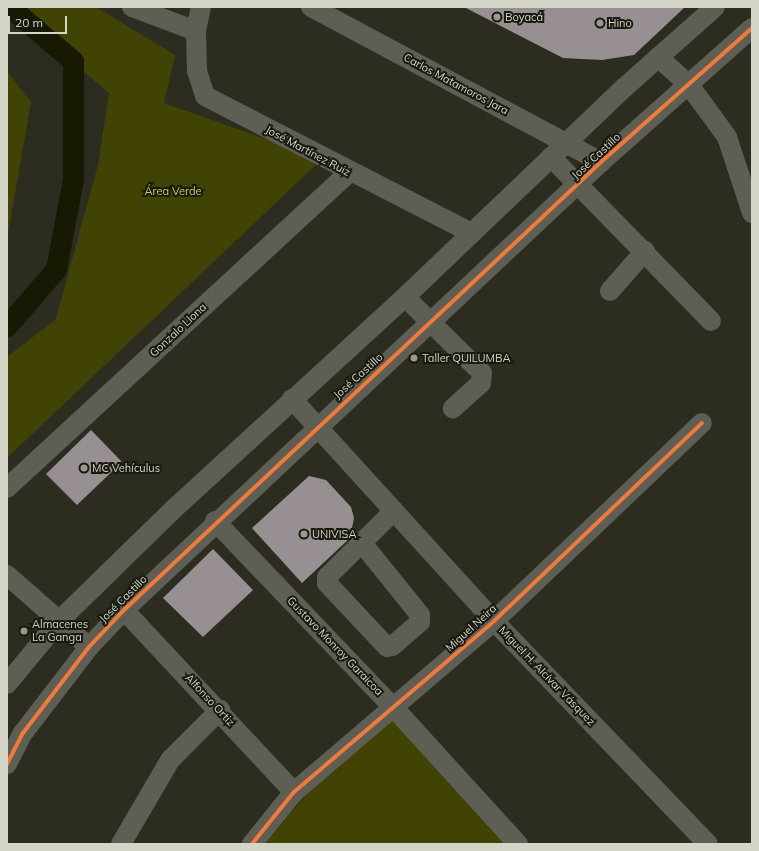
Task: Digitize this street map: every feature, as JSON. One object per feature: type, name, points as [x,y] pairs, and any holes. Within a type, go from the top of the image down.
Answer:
[{"type":"street","points":[[132,7],[196,31],[201,7]]},
{"type":"street","name":"Carlos Matamoros Jara","points":[[311,7],[601,162]]},
{"type":"street","points":[[7,684],[60,620],[292,399],[405,297],[565,142],[715,7]]},
{"type":"street","name":"José Castillo","points":[[7,764],[23,733],[89,647],[124,610],[215,521],[316,426],[601,162],[752,28]]},
{"type":"street","name":"José Martínez Ruiz","points":[[196,31],[199,84],[205,96],[348,173],[472,233]]},
{"type":"street","points":[[658,57],[689,85],[727,137],[752,213]]},
{"type":"street","points":[[550,157],[580,183],[711,321]]},
{"type":"street","name":"Gonzalo Llona","points":[[7,488],[348,173]]},
{"type":"street","points":[[610,291],[645,251]]},
{"type":"street","points":[[405,297],[484,377],[453,408]]},
{"type":"street","name":"Miguel H. Alcívar Vásquez","points":[[292,399],[494,621],[708,844]]},
{"type":"street","name":"Miguel Neira","points":[[252,844],[294,792],[494,621],[702,423]]},
{"type":"street","points":[[362,543],[420,615],[420,622],[392,646],[387,647],[327,583],[329,574],[394,511]]},
{"type":"street","name":"Gustavo Monroy Garaicoa","points":[[215,521],[393,708],[518,844]]},
{"type":"street","points":[[7,575],[89,647]]},
{"type":"street","name":"Alfonso Ortiz","points":[[124,610],[220,710],[294,792]]},
{"type":"street","points":[[121,844],[170,760],[220,710]]},
{"type":"green space","name":"Área Verde","points":[[7,7],[96,7],[175,55],[164,103],[322,159],[7,458],[7,357],[56,319],[98,165],[109,93]]},
{"type":"green space","points":[[7,71],[31,102],[7,239]]},
{"type":"green space","points":[[396,713],[515,844],[265,844],[310,790]]},
{"type":"building","name":"Hino","points":[[464,7],[685,7],[634,55],[602,60],[563,58]]},
{"type":"building","name":"MC Vehículus","points":[[91,430],[122,462],[77,505],[46,474]]},
{"type":"building","name":"UNIVISA","points":[[309,476],[326,480],[351,507],[354,518],[350,538],[302,583],[252,528]]},
{"type":"building","points":[[213,549],[253,590],[203,637],[163,598]]},
{"type":"waterway","points":[[7,326],[56,269],[73,179],[73,61],[10,7]]},
{"type":"cycle path","points":[[7,764],[23,733],[89,647],[124,610],[601,162],[752,28]]},
{"type":"cycle path","points":[[252,844],[294,792],[494,621],[702,423]]},
{"type":"place","name":"Boyacá","points":[[497,17]]},
{"type":"place","name":"Hino","points":[[600,23]]},
{"type":"place","name":"Taller QUILUMBA","points":[[414,358]]},
{"type":"place","name":"MC Vehículus","points":[[84,468]]},
{"type":"place","name":"UNIVISA","points":[[304,534]]},
{"type":"place","name":"Almacenes La Ganga","points":[[24,631]]}]
